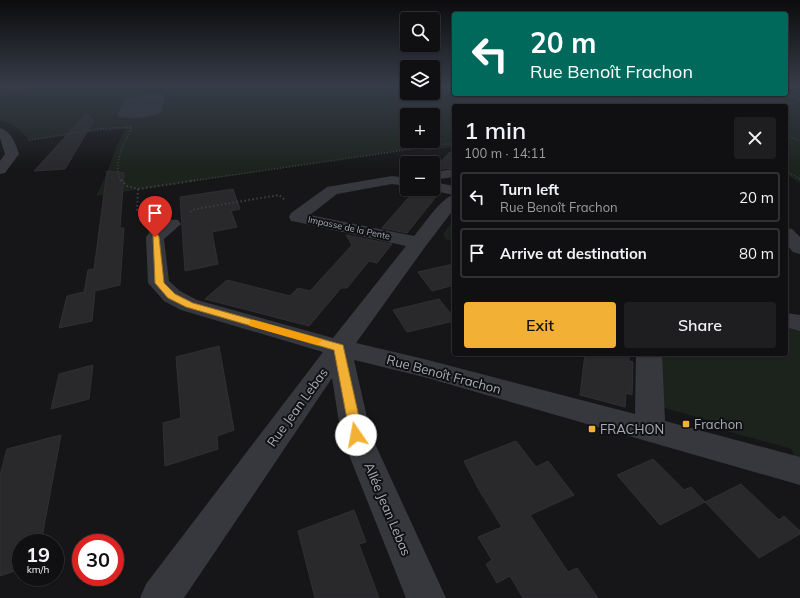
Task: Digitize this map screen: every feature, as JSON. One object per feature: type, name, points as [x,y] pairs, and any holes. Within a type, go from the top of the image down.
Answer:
[{"type":"street","points":[[0,132],[10,143],[12,154],[0,170]]},
{"type":"street","points":[[440,175],[452,173]]},
{"type":"street","name":"Impasse de la Pente","points":[[400,181],[392,180],[332,190],[298,217],[418,243]]},
{"type":"street","points":[[440,188],[452,191]]},
{"type":"street","name":"Rue Jean Lebas","points":[[160,598],[339,348],[418,243],[452,202]]},
{"type":"street","name":"Rue Benoît Frachon","points":[[172,224],[155,237],[159,283],[172,296],[189,305],[339,348],[424,368],[800,471]]},
{"type":"street","points":[[788,235],[800,248]]},
{"type":"street","points":[[788,320],[800,323]]},
{"type":"street","name":"Allée Jean Lebas","points":[[339,348],[356,435],[426,598]]},
{"type":"street","points":[[649,356],[650,430]]},
{"type":"path","points":[[10,143],[98,129],[130,127],[132,128],[121,154],[117,170],[121,182],[128,187],[138,189],[452,143]]},
{"type":"path","points":[[788,137],[800,141]]},
{"type":"path","points":[[788,172],[800,179]]},
{"type":"path","points":[[138,189],[137,211],[172,224],[195,209],[279,195],[282,200],[315,204]]},
{"type":"shaded area","points":[[0,114],[400,114],[400,148],[420,148],[96,196],[107,173],[116,147],[126,129],[98,131],[29,141],[23,133],[9,123],[0,120]]},
{"type":"shaded area","points":[[158,114],[135,118],[119,117],[117,115]]},
{"type":"shaded area","points":[[440,114],[452,114],[452,147],[426,151],[420,148],[440,148]]},
{"type":"shaded area","points":[[788,114],[800,114],[800,183],[788,175]]},
{"type":"shaded area","points":[[452,222],[452,239],[447,240],[443,234]]},
{"type":"shaded area","points":[[788,326],[800,329],[800,460],[794,459],[792,449],[723,430],[722,424],[661,407],[659,356],[788,356]]},
{"type":"building","points":[[86,114],[94,120],[65,169],[34,171]]},
{"type":"building","points":[[450,152],[452,154],[452,168],[440,169],[440,163]]},
{"type":"building","points":[[107,171],[124,173],[120,228],[124,228],[120,285],[95,291],[92,321],[59,328],[67,296],[84,292],[88,270],[94,269]]},
{"type":"building","points":[[233,189],[240,209],[231,211],[237,227],[212,232],[218,264],[185,271],[180,197]]},
{"type":"building","points":[[410,196],[437,196],[407,233],[382,228]]},
{"type":"building","points":[[346,235],[392,244],[377,263],[369,261],[347,288],[341,288],[309,326],[205,299],[227,280],[290,296],[298,288],[310,291],[352,245]]},
{"type":"building","points":[[452,264],[452,286],[432,291],[418,272]]},
{"type":"building","points":[[439,299],[452,315],[452,321],[407,332],[393,310]]},
{"type":"building","points":[[219,346],[234,430],[217,436],[218,449],[165,466],[163,423],[181,418],[176,357]]},
{"type":"building","points":[[585,356],[629,356],[629,361],[633,362],[632,395],[626,393],[625,407],[580,395]]},
{"type":"building","points":[[93,365],[89,399],[51,409],[59,374]]},
{"type":"building","points":[[61,435],[43,534],[12,534],[12,572],[0,576],[0,475],[7,449]]},
{"type":"building","points":[[516,441],[536,467],[548,461],[574,495],[530,515],[568,572],[577,568],[598,598],[523,598],[510,576],[497,583],[486,564],[492,560],[478,537],[502,527],[479,490],[464,461]]},
{"type":"building","points":[[653,459],[684,490],[691,487],[705,502],[660,525],[617,475]]},
{"type":"building","points":[[741,484],[779,520],[784,516],[800,531],[800,534],[759,558],[705,502]]},
{"type":"building","points":[[354,510],[366,542],[359,544],[379,598],[315,598],[298,531]]},
{"type":"slow traffic","points":[[254,323],[317,341]]},
{"type":"place","name":"Frachon","points":[[686,424]]},
{"type":"place","name":"FRACHON","points":[[592,429]]},
{"type":"route","points":[[155,237],[159,283],[172,296],[189,305],[339,348],[356,435]]}]
